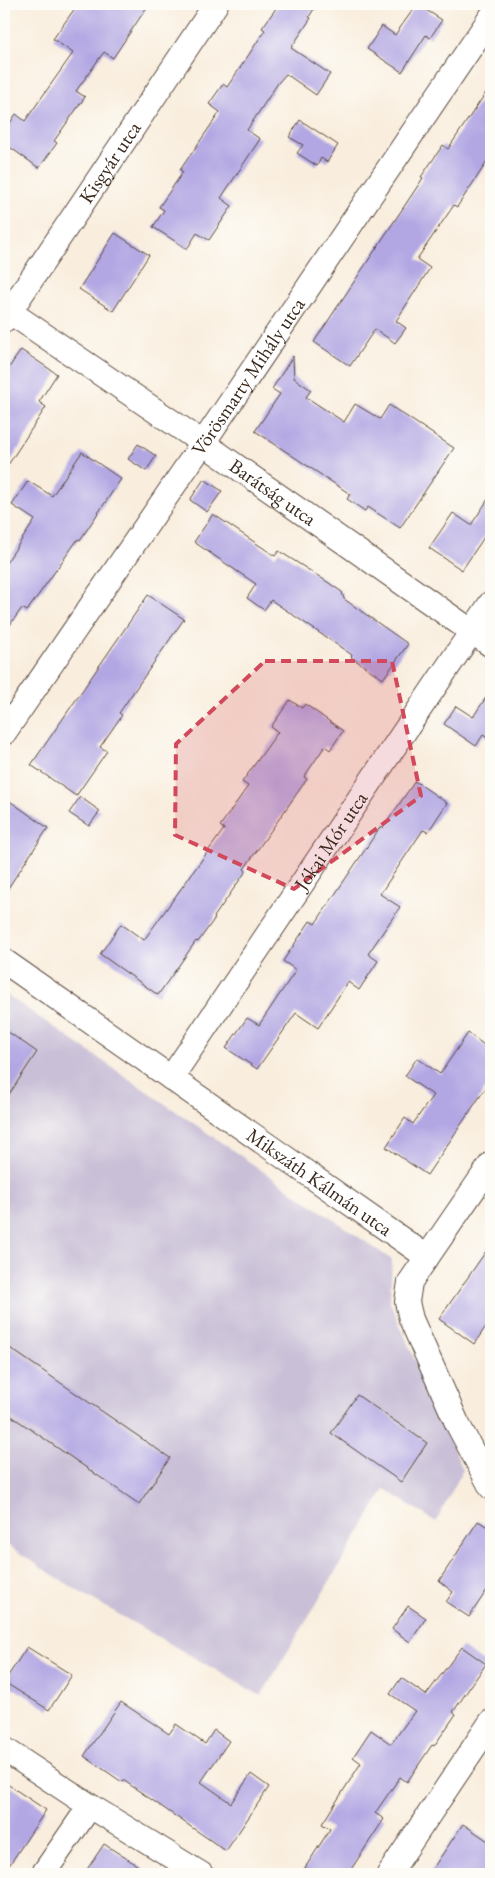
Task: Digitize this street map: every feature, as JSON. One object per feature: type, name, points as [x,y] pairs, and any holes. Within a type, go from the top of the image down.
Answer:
[{"type":"street","name":"Kisgyár utca","points":[[6,313],[216,4]]},
{"type":"street","name":"Vörösmarty Mihály utca","points":[[4,733],[491,17]]},
{"type":"street","name":"Barátság utca","points":[[6,313],[203,443],[491,645]]},
{"type":"street","name":"Jókai Mór utca","points":[[171,1078],[491,603]]},
{"type":"street","name":"Mikszáth Kálmán utca","points":[[4,961],[427,1258]]},
{"type":"street","points":[[491,1164],[410,1282],[406,1302],[411,1319],[457,1423],[491,1487]]},
{"type":"street","points":[[389,1874],[491,1722]]},
{"type":"street","points":[[4,1749],[90,1806],[201,1874]]},
{"type":"street","points":[[43,1874],[90,1806]]},
{"type":"highlighted area","points":[[265,661],[392,661],[421,796],[294,889],[175,835],[176,744]]},
{"type":"shaded area","points":[[4,993],[392,1260],[390,1302],[463,1470],[436,1522],[385,1489],[261,1696],[78,1591],[4,1543]]},
{"type":"building","points":[[78,4],[149,4],[113,58],[104,52],[76,91],[85,97],[54,141],[57,143],[39,168],[4,143],[4,132],[16,114],[25,121],[73,53],[53,39]]},
{"type":"building","points":[[279,4],[317,4],[309,17],[311,18],[291,48],[330,74],[316,95],[286,74],[278,83],[247,130],[260,139],[221,198],[232,206],[209,240],[197,233],[187,249],[153,227],[164,210],[159,207],[183,172],[180,170],[220,112],[209,104],[223,84],[227,87],[265,30],[262,28]]},
{"type":"building","points":[[417,4],[442,20],[430,38],[426,35],[402,72],[367,49],[382,26],[395,35]]},
{"type":"building","points":[[491,85],[491,156],[457,207],[454,205],[417,259],[430,268],[396,321],[406,328],[395,343],[375,329],[350,366],[314,342],[443,145],[448,149]]},
{"type":"building","points":[[300,120],[338,145],[327,162],[321,158],[317,166],[297,153],[303,145],[289,137]]},
{"type":"building","points":[[115,233],[149,255],[113,311],[79,289]]},
{"type":"building","points":[[21,350],[57,374],[39,402],[46,407],[4,471],[4,375]]},
{"type":"building","points":[[293,356],[294,378],[311,390],[306,397],[344,422],[355,404],[380,419],[389,405],[454,448],[400,528],[368,507],[365,511],[347,499],[350,494],[255,431],[280,394],[272,389]]},
{"type":"building","points":[[138,444],[156,456],[146,471],[128,459]]},
{"type":"building","points":[[82,452],[121,479],[80,540],[78,539],[27,611],[22,608],[4,633],[4,566],[35,520],[12,505],[28,481],[52,496]]},
{"type":"building","points":[[204,479],[222,491],[207,512],[190,500]]},
{"type":"building","points":[[491,495],[491,527],[462,570],[429,548],[453,513],[471,525]]},
{"type":"building","points":[[213,514],[275,556],[279,551],[326,581],[342,592],[344,599],[408,644],[383,679],[351,657],[352,655],[271,600],[264,610],[247,598],[256,584],[194,542]]},
{"type":"building","points":[[148,595],[184,619],[119,713],[122,715],[100,747],[107,751],[76,796],[31,765]]},
{"type":"building","points":[[491,690],[491,740],[483,735],[476,746],[444,724],[456,706],[473,717]]},
{"type":"building","points":[[290,700],[302,708],[305,704],[343,731],[330,750],[325,746],[304,777],[307,779],[244,869],[246,871],[215,918],[198,942],[196,941],[158,995],[100,954],[121,924],[144,940],[224,829],[220,826],[248,786],[242,782],[278,732],[271,727]]},
{"type":"building","points":[[415,781],[447,803],[428,832],[423,830],[380,894],[400,907],[368,954],[378,961],[359,990],[348,982],[318,1028],[296,1013],[257,1069],[226,1048],[247,1018],[259,1025],[296,970],[283,961],[310,921],[315,924],[381,826],[383,828]]},
{"type":"building","points":[[4,797],[48,828],[4,894]]},
{"type":"building","points":[[80,797],[100,811],[89,826],[69,813]]},
{"type":"building","points":[[4,1029],[37,1052],[4,1102]]},
{"type":"building","points":[[468,1033],[491,1050],[491,1080],[427,1175],[386,1147],[405,1118],[413,1124],[433,1095],[405,1076],[417,1058],[440,1074]]},
{"type":"building","points":[[491,1244],[491,1319],[474,1344],[439,1319]]},
{"type":"building","points":[[4,1344],[170,1458],[139,1504],[4,1411]]},
{"type":"building","points":[[357,1395],[427,1443],[401,1482],[331,1433]]},
{"type":"building","points":[[478,1521],[491,1529],[491,1584],[469,1617],[446,1602],[453,1592],[439,1581]]},
{"type":"building","points":[[408,1606],[426,1618],[410,1642],[392,1629]]},
{"type":"building","points":[[27,1647],[72,1675],[49,1710],[4,1682]]},
{"type":"building","points":[[462,1647],[486,1664],[453,1712],[456,1714],[434,1746],[432,1745],[407,1782],[400,1777],[375,1813],[384,1819],[348,1874],[301,1874],[330,1829],[322,1824],[361,1763],[353,1757],[371,1730],[391,1744],[415,1711],[390,1694],[401,1678],[426,1695]]},
{"type":"building","points":[[121,1702],[169,1734],[176,1724],[205,1744],[214,1730],[229,1741],[201,1782],[231,1803],[251,1774],[269,1787],[226,1851],[123,1780],[122,1782],[84,1756]]},
{"type":"building","points":[[4,1782],[46,1810],[4,1873]]},
{"type":"building","points":[[463,1824],[491,1843],[491,1874],[429,1874]]},
{"type":"building","points":[[104,1844],[151,1874],[84,1874]]}]
